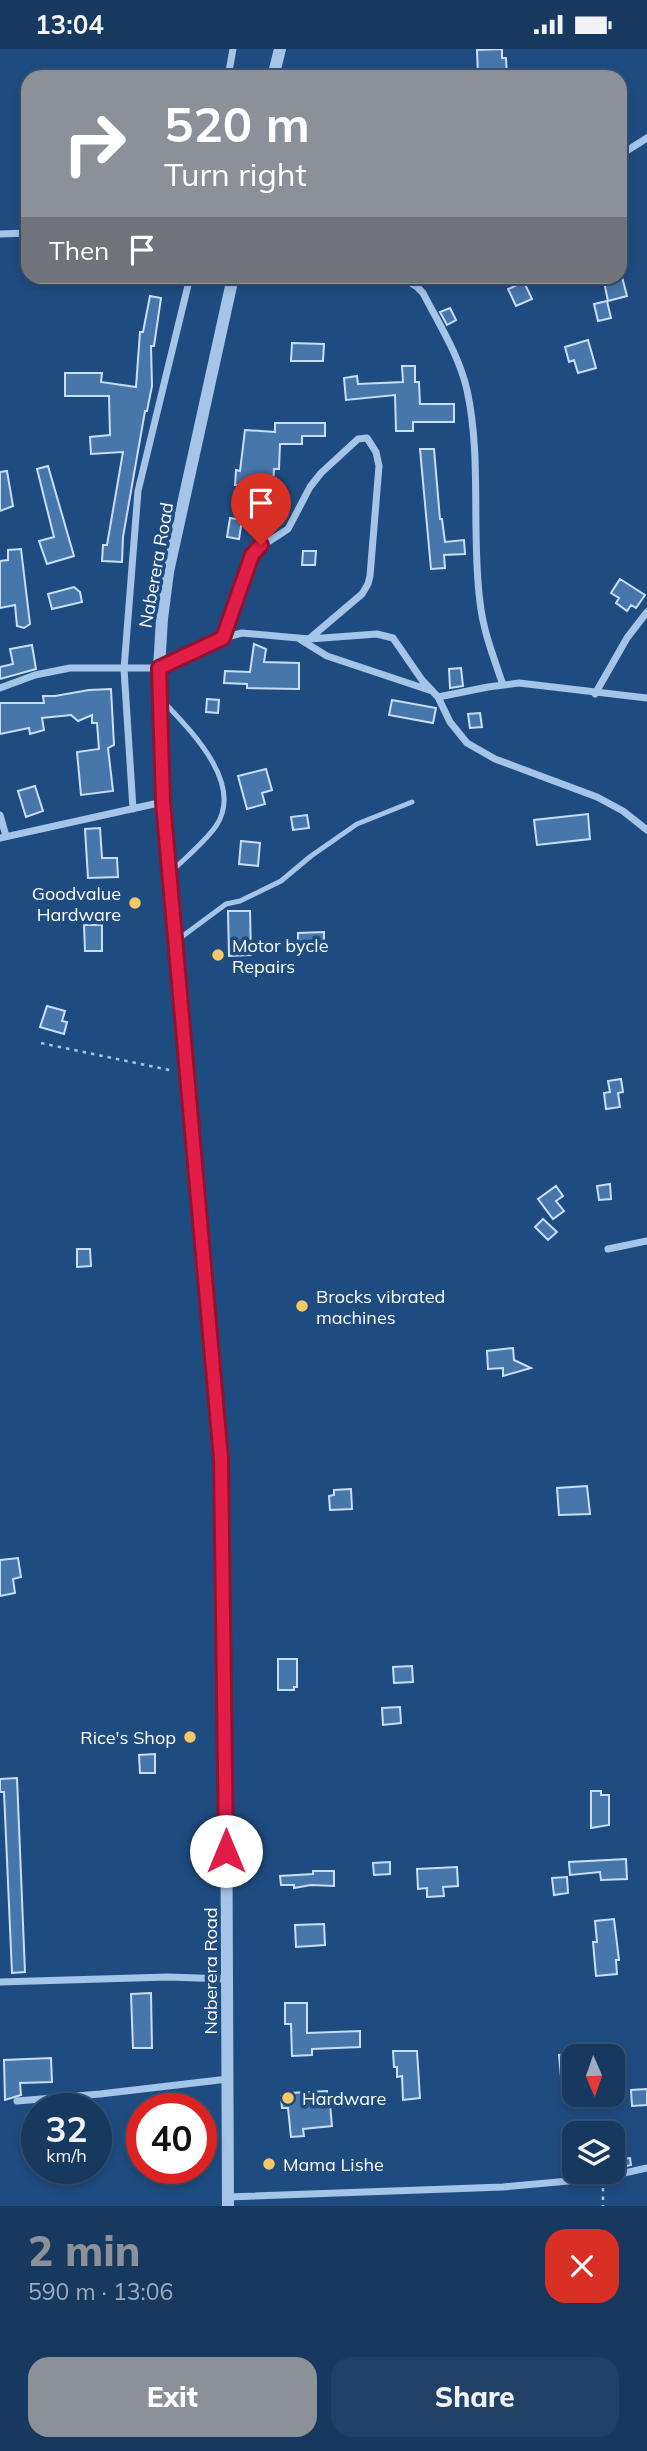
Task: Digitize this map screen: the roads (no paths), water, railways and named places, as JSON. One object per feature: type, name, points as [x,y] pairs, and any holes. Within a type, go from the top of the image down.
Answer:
[{"type":"street","points":[[229,70],[233,49]]},
{"type":"street","points":[[275,70],[280,49]]},
{"type":"street","points":[[627,151],[647,138]]},
{"type":"street","points":[[0,234],[21,233]]},
{"type":"street","points":[[133,809],[124,669],[138,491],[188,284]]},
{"type":"street","name":"Naberera Road","points":[[228,2202],[221,1459],[163,802],[159,668],[168,572],[231,284]]},
{"type":"street","points":[[414,284],[423,293],[451,348],[466,387],[472,422],[480,603],[487,636],[503,685]]},
{"type":"street","points":[[223,638],[254,551],[288,529],[320,473],[358,439],[367,438],[376,452],[379,466],[370,576],[362,594],[309,639]]},
{"type":"street","points":[[595,694],[627,638],[647,612]]},
{"type":"street","points":[[0,688],[35,675],[70,668],[159,668],[223,638],[250,632],[309,639],[377,634],[393,638],[422,680],[436,694],[457,732],[481,753],[597,797],[647,830]]},
{"type":"street","points":[[297,638],[327,656],[436,694],[532,684],[595,694],[647,698]]},
{"type":"street","points":[[0,815],[3,837],[163,802]]},
{"type":"street","points":[[608,1249],[647,1241]]},
{"type":"street","points":[[0,1982],[168,1977],[227,1979]]},
{"type":"street","points":[[17,2101],[228,2078]]},
{"type":"street","points":[[228,2202],[503,2187],[602,2178],[647,2168]]},
{"type":"lane","points":[[160,697],[198,739],[217,769],[225,796],[217,824],[170,873]]},
{"type":"lane","points":[[176,941],[222,907],[281,881],[357,824],[412,802]]},
{"type":"place","name":"Goodvalue Hardware","points":[[135,903]]},
{"type":"place","name":"Motor bycle Repairs","points":[[218,955]]},
{"type":"place","name":"Brocks vibrated machines","points":[[302,1306]]},
{"type":"place","name":"Rice's Shop","points":[[190,1737]]},
{"type":"place","name":"Hardware","points":[[288,2098]]},
{"type":"place","name":"Mama Lishe","points":[[269,2164]]}]
